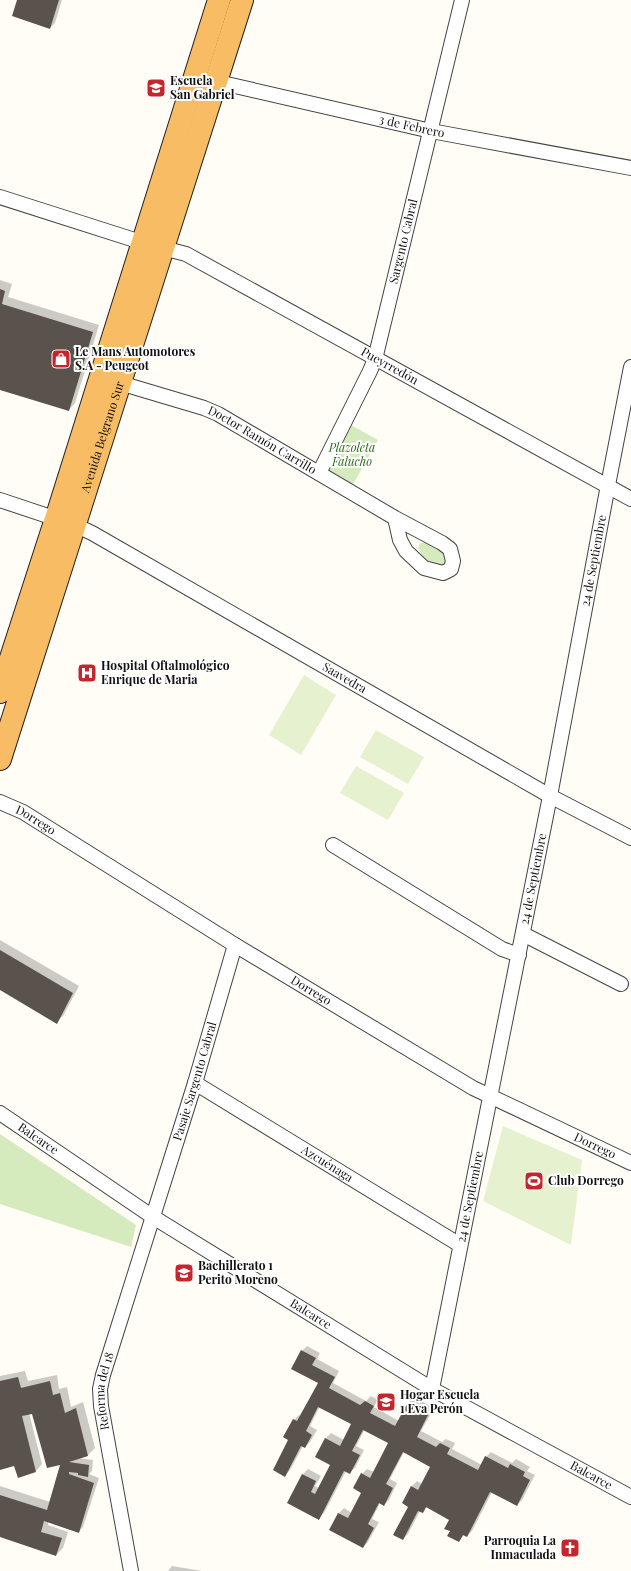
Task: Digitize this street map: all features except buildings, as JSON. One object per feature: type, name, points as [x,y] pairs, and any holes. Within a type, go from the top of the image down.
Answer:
[{"type":"highway","name":"Avenida Belgrano Sur","points":[[0,692],[6,654],[66,522],[120,383],[195,76],[219,0]]},
{"type":"highway","name":"Avenida Belgrano Sur","points":[[0,759],[66,522],[100,376],[154,245],[216,82],[242,0]]},
{"type":"street","name":"Sargento Cabral","points":[[319,473],[375,358],[462,0]]},
{"type":"street","name":"3 de Febrero","points":[[195,76],[431,130],[631,168]]},
{"type":"street","name":"Pueyrredón","points":[[0,197],[186,254],[631,499]]},
{"type":"street","name":"24 de Septiembre","points":[[432,1389],[550,796],[631,367]]},
{"type":"street","name":"Doctor Ramón Carrillo","points":[[120,383],[204,408],[218,414],[395,518]]},
{"type":"street","name":"Saavedra","points":[[0,500],[66,522],[92,533],[550,796],[631,838]]},
{"type":"street","name":"Dorrego","points":[[0,802],[23,812],[235,945],[466,1084],[491,1098],[631,1163]]},
{"type":"street","points":[[333,845],[502,949],[519,955]]},
{"type":"street","points":[[523,934],[621,984]]},
{"type":"street","name":"Pasaje Sargento Cabral","points":[[153,1217],[195,1083],[235,945]]},
{"type":"street","name":"Azcuénaga","points":[[195,1083],[460,1245]]},
{"type":"street","name":"Balcarce","points":[[0,1113],[153,1217],[432,1389],[631,1497]]},
{"type":"street","name":"Reforma del 18","points":[[131,1571],[102,1414],[100,1389],[103,1375],[153,1217]]},
{"type":"green space","name":"Plazoleta Falucho","points":[[351,425],[378,440],[352,486],[325,470]]},
{"type":"green space","points":[[429,542],[440,550],[444,556],[446,563],[440,567],[426,562],[418,548],[420,543]]},
{"type":"green space","points":[[304,675],[336,695],[301,755],[269,735]]},
{"type":"green space","points":[[376,730],[424,757],[408,784],[360,757]]},
{"type":"green space","points":[[356,766],[404,793],[388,820],[340,793]]},
{"type":"green space","name":"Club Dorrego","points":[[503,1126],[582,1160],[571,1245],[483,1201]]},
{"type":"green space","points":[[0,1134],[136,1225],[131,1247],[0,1204]]},
{"type":"place","name":"Escuela San Gabriel","points":[[156,88]]},
{"type":"place","name":"Le Mans Automotores S.A - Peugeot","points":[[61,359]]},
{"type":"place","name":"Hospital Oftalmológico Enrique de Maria","points":[[87,673]]},
{"type":"place","name":"Club Dorrego","points":[[534,1181]]},
{"type":"place","name":"Bachillerato 1 Perito Moreno","points":[[184,1273]]},
{"type":"place","name":"Hogar Escuela 1 Eva Perón","points":[[386,1402]]},
{"type":"place","name":"Parroquia La Inmaculada","points":[[570,1548]]}]
